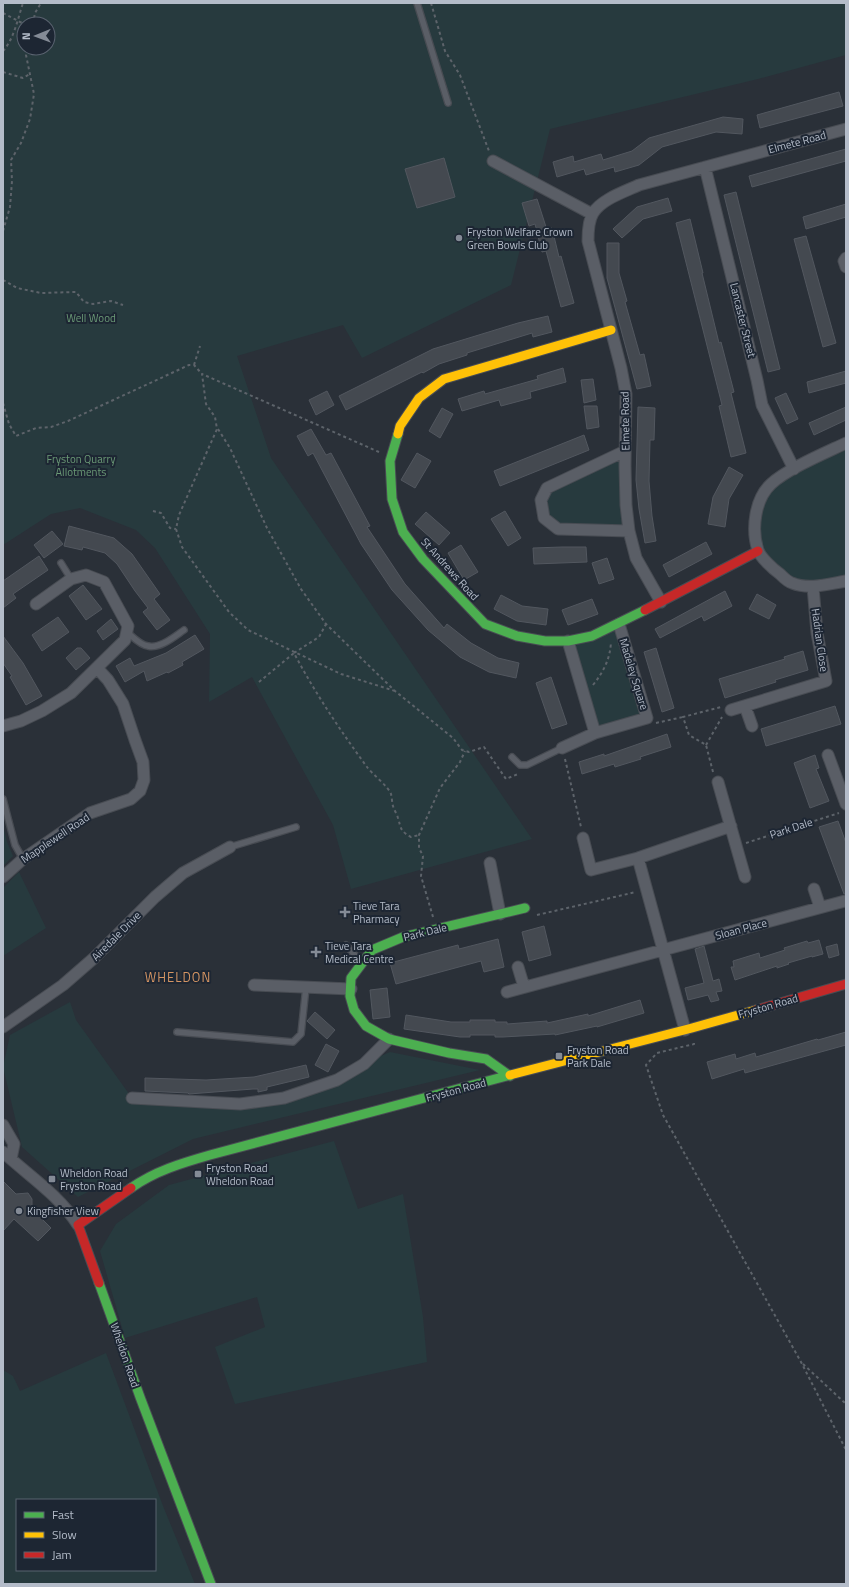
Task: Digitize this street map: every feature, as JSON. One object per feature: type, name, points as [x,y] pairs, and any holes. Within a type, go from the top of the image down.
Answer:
[{"type":"street","name":"Elmete Road","points":[[661,602],[636,558],[629,531],[626,504],[626,394],[621,368],[588,241],[588,227],[592,214],[601,204],[614,196],[639,185],[846,129]]},
{"type":"street","points":[[494,161],[592,214]]},
{"type":"street","name":"Lancaster Street","points":[[705,167],[762,405],[794,469]]},
{"type":"street","points":[[846,258],[844,261],[846,267]]},
{"type":"street","name":"St Andrews Road","points":[[611,330],[444,379],[419,398],[400,426],[390,461],[392,499],[403,532],[423,559],[485,624],[517,636],[545,641],[568,641],[592,636],[615,626],[758,551]]},
{"type":"street","points":[[846,443],[794,469],[771,484],[762,496],[756,513],[755,531],[758,551],[772,569],[791,583],[813,587],[846,581]]},
{"type":"street","points":[[625,451],[547,488],[541,500],[544,518],[558,529],[629,531]]},
{"type":"street","points":[[3,726],[21,721],[42,711],[71,693],[125,640],[128,626],[104,582],[86,575],[71,579],[36,604]]},
{"type":"street","name":"Hadrian Close","points":[[729,709],[745,706],[826,681],[817,633],[813,587]]},
{"type":"street","name":"Madeley Square","points":[[562,748],[595,733],[647,718],[615,626]]},
{"type":"street","points":[[568,641],[595,733]]},
{"type":"street","name":"Mapplewell Road","points":[[3,877],[23,859],[90,813],[131,799],[140,791],[144,780],[143,762],[123,704],[108,680],[97,668]]},
{"type":"street","points":[[745,706],[752,726]]},
{"type":"street","points":[[828,755],[843,809]]},
{"type":"street","points":[[718,782],[745,877]]},
{"type":"street","points":[[583,838],[591,870],[638,858],[731,826]]},
{"type":"street","name":"Airedale Drive","points":[[3,1027],[68,981],[94,958],[155,897],[183,873],[230,847]]},
{"type":"street","points":[[638,858],[662,950],[688,1029]]},
{"type":"street","points":[[490,863],[500,914]]},
{"type":"street","points":[[814,889],[820,908]]},
{"type":"street","name":"Sloan Place","points":[[507,992],[845,901]]},
{"type":"street","name":"Park Dale","points":[[510,1076],[486,1059],[449,1053],[389,1039],[366,1026],[354,1010],[350,996],[351,978],[361,962],[372,950],[403,937],[525,908]]},
{"type":"street","points":[[518,967],[524,987]]},
{"type":"street","name":"Fryston Road","points":[[78,1225],[141,1181],[167,1168],[245,1145],[688,1029],[846,984]]},
{"type":"street","points":[[254,985],[351,989]]},
{"type":"street","points":[[132,1098],[240,1104],[284,1098],[337,1080],[364,1064],[389,1039]]},
{"type":"street","points":[[3,1125],[14,1144],[7,1155]]},
{"type":"street","name":"Wheldon Road","points":[[7,1155],[59,1200],[78,1225],[140,1397],[211,1584]]},
{"type":"lane","points":[[417,3],[448,103]]},
{"type":"lane","points":[[61,563],[71,579]]},
{"type":"lane","points":[[127,632],[138,642],[153,647],[167,642],[184,630]]},
{"type":"lane","points":[[512,758],[520,765],[526,765],[562,748]]},
{"type":"lane","points":[[3,799],[15,845],[23,859]]},
{"type":"lane","points":[[230,847],[296,827]]},
{"type":"lane","points":[[346,945],[361,962]]},
{"type":"lane","points":[[177,1032],[293,1042],[301,1034],[306,987]]},
{"type":"path","points":[[19,16],[23,3]]},
{"type":"path","points":[[34,16],[41,3]]},
{"type":"path","points":[[431,3],[445,51],[460,75],[494,161]]},
{"type":"path","points":[[3,13],[16,21]]},
{"type":"path","points":[[3,51],[16,24]]},
{"type":"path","points":[[3,228],[10,206],[12,181],[11,160],[21,143],[30,119],[34,94],[26,56]]},
{"type":"path","points":[[3,72],[23,78],[30,74]]},
{"type":"path","points":[[3,280],[17,288],[40,293],[76,292],[84,302],[93,304],[111,301],[124,305]]},
{"type":"path","points":[[194,365],[200,346]]},
{"type":"path","points":[[3,403],[9,424],[16,436],[36,428],[51,428],[175,371],[189,365],[194,365]]},
{"type":"path","points":[[194,365],[202,374],[391,457]]},
{"type":"path","points":[[202,374],[206,404],[214,417],[217,429],[230,448],[267,528],[301,589],[326,624],[395,691],[442,728],[465,752]]},
{"type":"path","points":[[217,429],[179,515],[176,529],[182,548],[229,612],[248,630],[341,674],[395,691]]},
{"type":"path","points":[[153,511],[161,513],[170,528],[176,529]]},
{"type":"path","points":[[259,682],[294,653],[319,637],[326,624]]},
{"type":"path","points":[[583,693],[594,684],[606,667],[611,650],[615,626]]},
{"type":"path","points":[[294,653],[311,684],[345,736],[368,768],[391,794],[393,806],[404,833],[411,837],[419,835]]},
{"type":"path","points":[[647,718],[648,725],[721,707],[729,709],[706,745]]},
{"type":"path","points":[[683,717],[689,735],[706,745],[718,782]]},
{"type":"path","points":[[437,929],[421,876],[423,856],[419,848],[419,835],[440,788],[460,762],[465,752],[484,747],[506,779],[520,772]]},
{"type":"path","points":[[562,748],[583,838]]},
{"type":"path","name":"Park Dale","points":[[736,846],[843,809]]},
{"type":"path","points":[[525,908],[527,918],[646,890]]},
{"type":"path","points":[[688,1029],[694,1044],[657,1053],[646,1066],[663,1115],[801,1362],[846,1450]]},
{"type":"path","points":[[801,1362],[846,1404]]},
{"type":"green space","points":[[3,3],[846,3],[846,55],[758,79],[550,129],[511,285],[362,358],[343,325],[237,356],[271,458],[532,839],[351,889],[333,825],[252,677],[209,702],[210,634],[155,548],[136,530],[80,508],[51,514],[3,545]]},
{"type":"green space","points":[[846,443],[846,581],[791,583],[758,551],[762,496],[771,484]]},
{"type":"green space","points":[[625,451],[629,531],[558,529],[544,518],[547,488]]},
{"type":"green space","points":[[619,624],[647,718],[595,733],[568,641]]},
{"type":"green space","points":[[3,826],[7,842],[13,856],[3,866]]},
{"type":"green space","points":[[19,872],[46,928],[3,956],[3,888]]},
{"type":"green space","points":[[70,1002],[76,1020],[132,1098],[240,1104],[284,1098],[390,1052],[480,1070],[193,1139],[78,1197],[22,1147],[3,1067],[10,1035]]},
{"type":"green space","points":[[334,1141],[358,1209],[403,1194],[423,1317],[427,1362],[235,1404],[215,1347],[265,1327],[257,1297],[125,1338],[100,1251],[116,1224],[169,1185]]},
{"type":"green space","points":[[106,1353],[163,1506],[195,1584],[3,1584],[3,1370],[13,1376],[20,1391]]},
{"type":"building","points":[[839,92],[843,106],[760,128],[757,115]]},
{"type":"building","points":[[723,117],[743,119],[742,134],[716,132],[662,147],[639,165],[615,172],[614,167],[586,175],[584,169],[557,177],[553,162],[573,156],[574,162],[601,154],[603,160],[632,151],[649,138]]},
{"type":"building","points":[[846,149],[846,161],[752,187],[749,176]]},
{"type":"building","points":[[444,158],[455,197],[417,208],[405,169]]},
{"type":"building","points":[[736,192],[780,369],[768,372],[724,195]]},
{"type":"building","points":[[668,198],[672,211],[643,219],[622,238],[613,229],[637,207]]},
{"type":"building","points":[[537,199],[547,230],[552,228],[559,257],[561,256],[574,303],[561,307],[546,251],[542,252],[535,224],[529,226],[522,203]]},
{"type":"building","points":[[846,204],[846,217],[806,229],[803,217]]},
{"type":"building","points":[[690,219],[719,343],[721,342],[734,392],[731,393],[746,453],[731,457],[719,406],[722,405],[676,223]]},
{"type":"building","points":[[806,236],[836,343],[823,347],[794,239]]},
{"type":"building","points":[[607,243],[619,243],[619,273],[627,301],[625,302],[640,355],[644,354],[651,386],[637,389],[607,278]]},
{"type":"building","points":[[548,316],[552,332],[533,337],[532,333],[467,353],[467,355],[439,364],[423,373],[422,372],[346,410],[339,396],[433,349],[518,323]]},
{"type":"building","points":[[563,368],[566,382],[530,392],[531,398],[501,406],[499,400],[462,411],[458,399],[484,391],[485,394],[538,379],[537,376]]},
{"type":"building","points":[[846,371],[846,383],[809,393],[807,382]]},
{"type":"building","points":[[593,379],[596,400],[584,403],[581,380]]},
{"type":"building","points":[[327,391],[334,405],[316,415],[309,400]]},
{"type":"building","points":[[786,393],[798,419],[787,424],[775,398]]},
{"type":"building","points":[[584,406],[597,406],[599,427],[587,429]]},
{"type":"building","points":[[638,407],[655,408],[654,440],[650,440],[649,481],[656,541],[645,543],[636,480]]},
{"type":"building","points":[[846,407],[846,420],[814,435],[809,423]]},
{"type":"building","points":[[442,408],[453,414],[440,438],[429,431]]},
{"type":"building","points":[[311,429],[326,455],[331,453],[370,526],[367,527],[405,584],[444,628],[447,624],[471,643],[498,658],[519,663],[516,678],[489,672],[460,657],[428,630],[392,590],[361,544],[313,453],[308,456],[297,436]]},
{"type":"building","points":[[584,435],[589,450],[500,486],[494,471]]},
{"type":"building","points":[[417,453],[431,461],[415,488],[401,480]]},
{"type":"building","points":[[729,467],[743,475],[729,499],[725,527],[708,524],[713,497]]},
{"type":"building","points":[[505,511],[521,538],[508,546],[491,519]]},
{"type":"building","points":[[426,512],[450,533],[439,545],[415,524]]},
{"type":"building","points":[[69,526],[114,538],[132,554],[160,594],[154,599],[170,620],[157,630],[143,612],[148,608],[117,564],[105,553],[83,547],[82,550],[64,546]]},
{"type":"building","points":[[52,531],[63,544],[44,558],[34,545]]},
{"type":"building","points":[[706,542],[712,554],[669,577],[663,565]]},
{"type":"building","points":[[461,545],[478,572],[464,580],[448,553]]},
{"type":"building","points":[[586,547],[587,562],[534,564],[533,548]]},
{"type":"building","points":[[39,556],[48,570],[13,594],[16,598],[3,608],[3,581]]},
{"type":"building","points":[[607,558],[614,579],[599,584],[592,563]]},
{"type":"building","points":[[83,585],[102,609],[86,620],[69,596]]},
{"type":"building","points":[[725,591],[732,606],[704,621],[702,616],[660,638],[655,629]]},
{"type":"building","points":[[757,594],[776,605],[769,619],[749,609]]},
{"type":"building","points":[[501,595],[522,606],[548,609],[546,625],[517,621],[494,609]]},
{"type":"building","points":[[592,599],[598,614],[568,625],[562,610]]},
{"type":"building","points":[[58,617],[69,632],[42,651],[32,635]]},
{"type":"building","points":[[111,619],[118,629],[103,640],[97,631]]},
{"type":"building","points":[[195,635],[204,649],[182,662],[183,665],[168,673],[167,672],[147,681],[144,671],[125,682],[116,666],[130,658],[134,666],[166,653]]},
{"type":"building","points":[[3,636],[23,663],[42,696],[26,705],[10,677],[12,676],[3,663]]},
{"type":"building","points":[[77,648],[81,648],[90,658],[76,670],[66,658]]},
{"type":"building","points":[[656,648],[674,708],[662,712],[644,652]]},
{"type":"building","points":[[803,651],[808,670],[725,698],[719,679],[785,659],[784,657]]},
{"type":"building","points":[[551,677],[567,724],[552,729],[536,683]]},
{"type":"building","points":[[835,706],[841,724],[766,746],[761,729]]},
{"type":"building","points":[[667,734],[671,747],[640,757],[641,759],[615,767],[614,764],[582,774],[579,762],[604,754],[604,756]]},
{"type":"building","points":[[815,755],[819,768],[816,769],[829,801],[810,808],[794,763]]},
{"type":"building","points":[[838,821],[846,843],[846,894],[844,894],[819,827]]},
{"type":"building","points":[[544,926],[551,955],[529,961],[522,932]]},
{"type":"building","points":[[498,939],[504,967],[484,972],[481,961],[396,984],[390,963],[458,945],[459,949]]},
{"type":"building","points":[[819,940],[823,954],[788,963],[789,964],[777,968],[777,966],[735,980],[731,967],[734,967],[733,961],[759,953],[760,958],[785,950],[784,948],[807,941],[808,943]]},
{"type":"building","points":[[837,944],[839,955],[829,958],[826,947]]},
{"type":"building","points":[[704,946],[713,981],[719,979],[722,991],[716,992],[719,1000],[711,1002],[708,995],[688,1000],[685,988],[704,983],[695,949]]},
{"type":"building","points":[[387,988],[390,1017],[373,1019],[370,990]]},
{"type":"building","points":[[640,1000],[644,1013],[597,1027],[555,1035],[495,1037],[495,1035],[470,1035],[470,1037],[460,1037],[404,1029],[406,1015],[451,1022],[495,1020],[495,1022],[507,1022],[507,1024],[547,1021],[547,1023],[588,1014],[588,1016]]},
{"type":"building","points":[[315,1012],[335,1030],[327,1039],[307,1021]]},
{"type":"building","points":[[846,1032],[846,1045],[745,1073],[744,1069],[712,1079],[707,1062],[735,1054],[736,1059],[755,1053],[756,1057]]},
{"type":"building","points":[[326,1044],[339,1051],[328,1072],[315,1065]]},
{"type":"building","points":[[306,1065],[309,1077],[267,1087],[267,1090],[258,1092],[258,1089],[189,1094],[145,1091],[145,1078],[206,1080],[254,1077]]},
{"type":"building","name":"Kingfisher View","points":[[3,1181],[16,1194],[28,1193],[32,1199],[32,1209],[51,1228],[38,1241],[14,1219],[3,1231]]},
{"type":"traffic: fast","points":[[398,434],[390,461],[392,499],[403,532],[423,559],[485,624],[517,636],[545,641],[568,641],[592,636],[645,610]]},
{"type":"traffic: fast","points":[[510,1076],[486,1059],[449,1053],[389,1039],[366,1026],[354,1010],[350,996],[351,978],[372,950],[403,937],[525,908]]},
{"type":"traffic: fast","points":[[131,1188],[159,1172],[179,1164],[510,1075]]},
{"type":"traffic: fast","points":[[99,1283],[140,1397],[211,1584]]},
{"type":"traffic: slow","points":[[398,434],[400,426],[419,398],[444,379],[611,330]]},
{"type":"traffic: slow","points":[[510,1075],[756,1010]]},
{"type":"traffic: jam","points":[[645,610],[758,551]]},
{"type":"traffic: jam","points":[[756,1010],[846,984]]},
{"type":"traffic: jam","points":[[99,1283],[78,1225],[131,1188]]},
{"type":"place","name":"Fryston Welfare Crown Green Bowls Club","points":[[459,238]]},
{"type":"place","name":"Tieve Tara Pharmacy","points":[[345,912]]},
{"type":"place","name":"Tieve Tara Medical Centre","points":[[316,952]]},
{"type":"place","name":"Fryston Road Park Dale","points":[[559,1056]]},
{"type":"place","name":"Fryston Road Wheldon Road","points":[[198,1174]]},
{"type":"place","name":"Wheldon Road Fryston Road","points":[[52,1179]]},
{"type":"place","name":"Kingfisher View","points":[[19,1211]]},
{"type":"district","name":"WHELDON","points":[[178,977]]},
{"type":"park label","name":"Well Wood","points":[[91,318]]},
{"type":"park label","name":"Fryston Quarry Allotments","points":[[81,465]]}]
